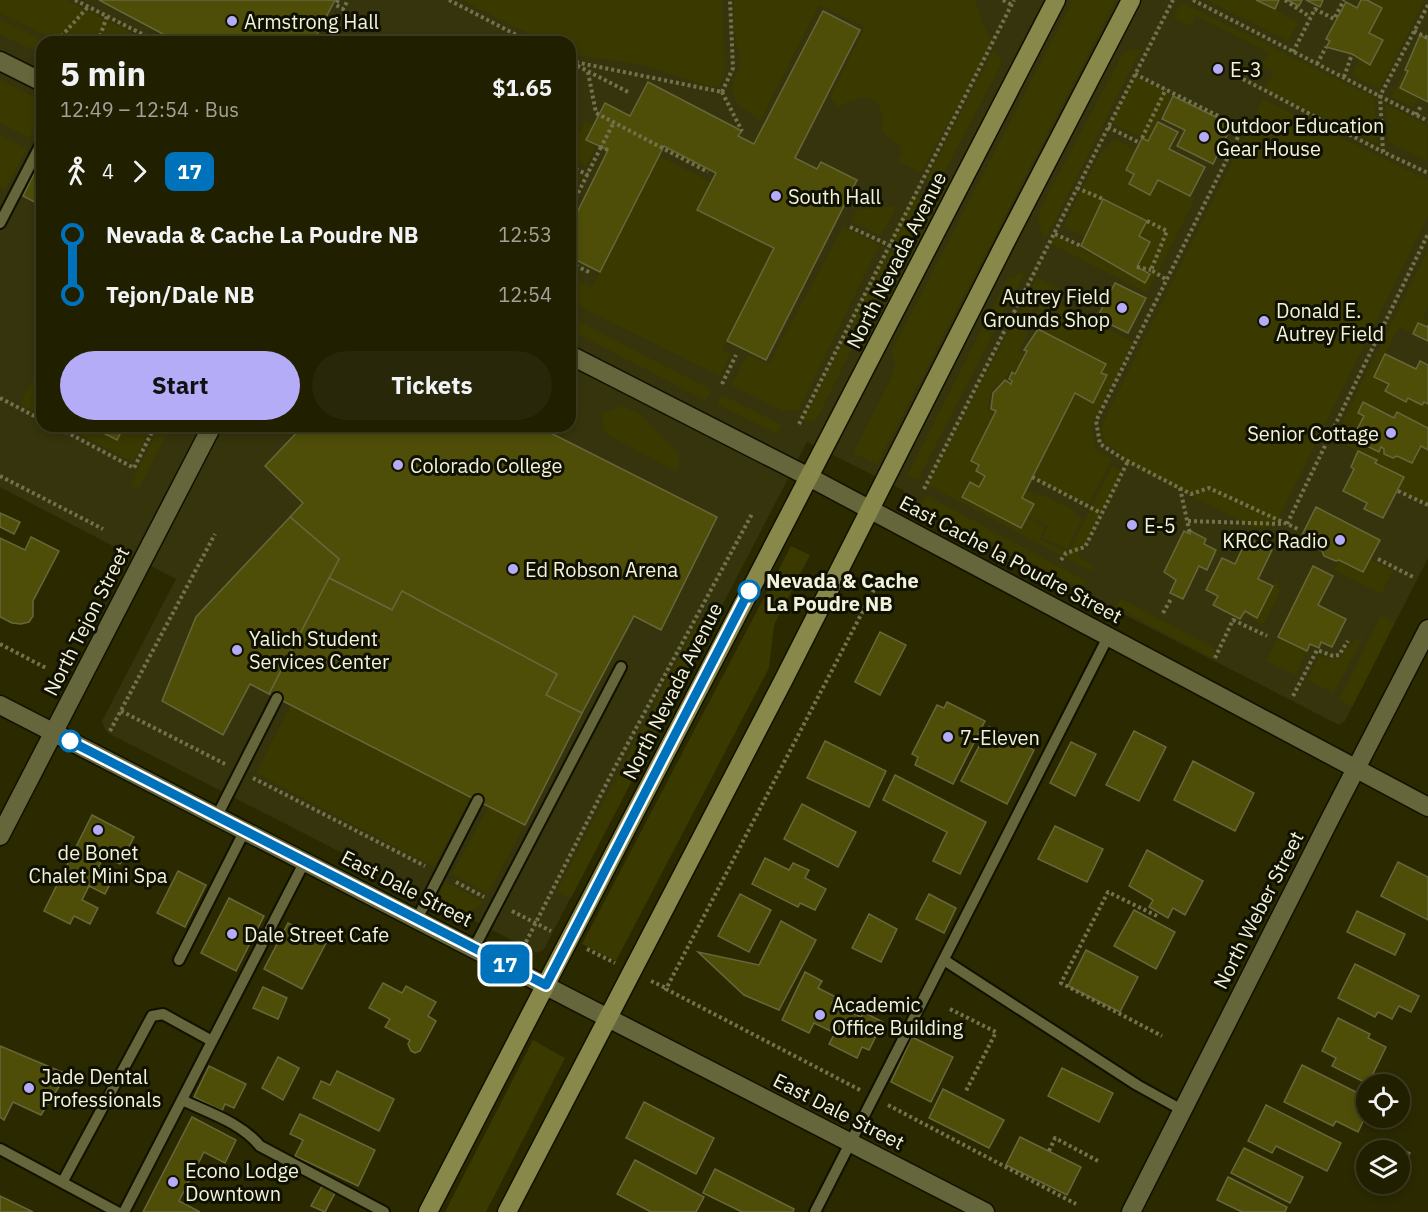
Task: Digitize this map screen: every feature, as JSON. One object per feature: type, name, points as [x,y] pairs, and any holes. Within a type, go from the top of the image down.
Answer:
[{"type":"main road","name":"North Nevada Avenue","points":[[428,1212],[1056,0]]},
{"type":"main road","points":[[507,1212],[871,509],[999,254],[1131,0]]},
{"type":"street","points":[[0,61],[36,79]]},
{"type":"street","name":"East Cache la Poudre Street","points":[[576,359],[871,509],[1428,807]]},
{"type":"street","name":"North Tejon Street","points":[[0,836],[209,432]]},
{"type":"street","name":"North Weber Street","points":[[1131,1212],[1428,629]]},
{"type":"street","name":"East Dale Street","points":[[0,705],[985,1212]]},
{"type":"lane","points":[[0,223],[36,154]]},
{"type":"lane","points":[[815,1212],[1108,637]]},
{"type":"lane","points":[[474,948],[621,667]]},
{"type":"lane","points":[[217,816],[277,698]]},
{"type":"lane","points":[[417,919],[478,800]]},
{"type":"lane","points":[[179,960],[245,830]]},
{"type":"lane","points":[[124,1212],[305,861]]},
{"type":"lane","points":[[944,960],[1137,1085],[1182,1110]]},
{"type":"lane","points":[[63,1181],[152,1016],[163,1014],[212,1041]]},
{"type":"lane","points":[[182,1100],[232,1123],[249,1133],[260,1146],[384,1212]]},
{"type":"lane","points":[[0,1149],[117,1212]]},
{"type":"path","points":[[75,0],[146,36]]},
{"type":"path","points":[[338,0],[336,5],[343,9],[348,0]]},
{"type":"path","points":[[448,0],[518,36]]},
{"type":"path","points":[[722,92],[733,68],[730,0]]},
{"type":"path","points":[[799,424],[1013,2],[1003,0]]},
{"type":"path","points":[[924,489],[1173,0]]},
{"type":"path","points":[[1193,0],[1428,121]]},
{"type":"path","points":[[1285,0],[1310,17]]},
{"type":"path","points":[[1293,52],[1315,9],[1334,19],[1344,0]]},
{"type":"path","points":[[1383,152],[1380,96],[1428,5]]},
{"type":"path","points":[[62,36],[88,7]]},
{"type":"path","points":[[100,36],[107,16]]},
{"type":"path","points":[[1414,31],[1428,38]]},
{"type":"path","points":[[1317,64],[1326,46]]},
{"type":"path","points":[[1344,77],[1352,54]]},
{"type":"path","points":[[576,63],[722,92]]},
{"type":"path","points":[[576,65],[630,93]]},
{"type":"path","points":[[588,72],[596,113],[708,172]]},
{"type":"path","points":[[1135,74],[1242,128]]},
{"type":"path","points":[[1243,79],[1428,173]]},
{"type":"path","points":[[1142,138],[1166,90]]},
{"type":"path","points":[[722,92],[742,130]]},
{"type":"path","points":[[1416,115],[1420,106]]},
{"type":"path","points":[[1246,121],[1096,421],[1100,444],[1128,461],[1191,494],[1209,489],[1300,530]]},
{"type":"path","points":[[576,198],[614,122]]},
{"type":"path","points":[[1108,127],[1140,143]]},
{"type":"path","points":[[601,147],[608,150]]},
{"type":"path","points":[[576,169],[588,175]]},
{"type":"path","points":[[1077,188],[1104,199]]},
{"type":"path","points":[[1147,221],[1167,231],[1150,270]]},
{"type":"path","points":[[850,227],[900,250]]},
{"type":"path","points":[[1055,234],[1081,246]]},
{"type":"path","points":[[1287,524],[1428,234]]},
{"type":"path","points":[[576,266],[591,273]]},
{"type":"path","points":[[1137,267],[1150,270],[1167,280]]},
{"type":"path","points":[[722,384],[736,355]]},
{"type":"path","points":[[0,398],[36,417]]},
{"type":"path","points":[[66,432],[134,468],[152,432]]},
{"type":"path","points":[[1061,560],[1066,553],[1085,547],[1128,461]]},
{"type":"path","points":[[0,476],[103,529]]},
{"type":"path","points":[[1032,477],[1101,513]]},
{"type":"path","points":[[1180,488],[1190,534]]},
{"type":"path","points":[[1398,490],[1428,505]]},
{"type":"path","points":[[526,942],[614,769],[752,514]]},
{"type":"path","points":[[1188,521],[1287,524]]},
{"type":"path","points":[[110,731],[215,534]]},
{"type":"path","points":[[1378,560],[1413,577]]},
{"type":"path","points":[[666,988],[879,580]]},
{"type":"path","points":[[1163,613],[1171,598]]},
{"type":"path","points":[[1215,658],[1233,620],[1267,636]]},
{"type":"path","points":[[1293,696],[1317,650],[1333,656],[1339,655],[1347,641]]},
{"type":"path","points":[[0,644],[46,668]]},
{"type":"path","points":[[121,711],[666,988],[1076,1204]]},
{"type":"path","points":[[1156,916],[1108,892],[1061,983],[1162,1036]]},
{"type":"path","points":[[950,1009],[996,1032],[966,1091]]},
{"type":"path","points":[[1049,1151],[1054,1138],[1098,1161]]},
{"type":"shaded area","name":"Colorado College","points":[[0,0],[1428,0],[1428,558],[1345,721],[1339,725],[909,504],[903,490],[807,442],[544,949],[537,953],[108,733],[102,721],[176,579],[0,487]]},
{"type":"shaded area","points":[[0,0],[67,0],[138,36],[47,36],[0,13]]},
{"type":"shaded area","points":[[462,0],[722,0],[725,73],[719,86],[706,86],[643,65],[576,55],[576,36],[532,36]]},
{"type":"shaded area","points":[[734,0],[975,0],[989,39],[996,36],[921,173],[898,161],[902,152],[899,145],[883,133],[882,114],[874,101],[869,98],[857,99],[838,107],[830,97],[865,27],[819,5],[760,121],[738,105],[731,88],[740,63],[734,30]]},
{"type":"shaded area","points":[[1073,0],[1116,0],[877,465],[853,453],[892,376],[895,364],[892,350]]},
{"type":"shaded area","points":[[1207,0],[1256,0],[1299,22],[1288,41]]},
{"type":"shaded area","points":[[1367,0],[1425,0],[1379,89],[1351,75],[1359,59],[1370,65],[1383,40],[1369,33],[1382,8]]},
{"type":"shaded area","points":[[1181,2],[1375,98],[1377,144],[1265,89],[1273,72],[1261,66],[1268,52],[1196,16],[1190,26],[1173,18]]},
{"type":"shaded area","points":[[0,19],[36,37],[36,52],[0,34]]},
{"type":"shaded area","points":[[994,49],[1002,62],[937,186],[926,180]]},
{"type":"shaded area","points":[[1141,49],[1045,240],[1039,225],[1039,211],[1124,51]]},
{"type":"shaded area","points":[[1405,70],[1408,71],[1418,97],[1413,107],[1391,97]]},
{"type":"shaded area","points":[[1136,77],[1172,95],[1148,141],[1112,123]]},
{"type":"shaded area","points":[[0,80],[36,98],[36,126],[30,138],[0,123]]},
{"type":"shaded area","name":"Donald E. Autrey Field","points":[[1263,99],[1428,180],[1428,216],[1276,524],[1264,528],[1253,527],[1123,462],[1121,453],[1104,443],[1101,427]]},
{"type":"shaded area","points":[[1386,104],[1428,126],[1427,161],[1388,142]]},
{"type":"shaded area","points":[[585,121],[603,131],[586,166],[576,160],[576,139]]},
{"type":"shaded area","points":[[0,135],[27,149],[5,190],[0,188]]},
{"type":"shaded area","points":[[1115,139],[1136,150],[1134,174],[1129,184],[1150,195],[1158,180],[1195,199],[1147,293],[1051,244],[1055,236],[1146,282],[1150,273],[1137,267],[1150,242],[1139,236],[1146,221],[1104,199],[1084,237],[1064,227],[1100,154]]},
{"type":"shaded area","points":[[659,156],[711,182],[697,210],[774,248],[722,350],[730,355],[720,376],[576,305],[576,279],[592,287]]},
{"type":"shaded area","points":[[576,175],[581,177],[576,187]]},
{"type":"shaded area","points":[[914,195],[927,202],[905,247],[892,240]]},
{"type":"shaded area","points":[[897,206],[881,235],[851,222],[856,210]]},
{"type":"shaded area","points":[[843,227],[879,245],[799,410],[783,411],[731,385],[747,355],[769,364]]},
{"type":"shaded area","points":[[1428,250],[1428,307],[1423,317],[1428,320],[1427,327],[1418,323],[1413,334],[1399,327],[1374,376],[1389,384],[1385,390],[1406,401],[1408,398],[1422,405],[1424,402],[1428,404],[1428,428],[1398,413],[1394,418],[1363,402],[1358,413],[1364,416],[1352,439],[1379,452],[1381,447],[1412,463],[1421,446],[1428,450],[1428,503],[1398,491],[1404,477],[1334,439]]},
{"type":"shaded area","points":[[889,251],[898,256],[818,417],[812,422],[804,420]]},
{"type":"shaded area","points":[[1025,272],[918,480],[907,476],[1007,279]]},
{"type":"shaded area","points":[[1037,277],[1070,294],[1065,303],[1043,291],[1023,329],[1029,333],[1019,351],[1024,354],[1015,372],[1010,370],[991,391],[988,410],[996,414],[972,461],[978,465],[976,470],[986,474],[979,487],[968,482],[960,497],[1021,528],[1027,517],[1045,527],[1040,539],[1068,553],[1112,466],[1122,471],[1078,556],[1094,565],[1091,571],[928,485]]},
{"type":"shaded area","points":[[1046,295],[1063,304],[1065,314],[1089,326],[1092,321],[1133,342],[1092,424],[1096,451],[1112,459],[1088,505],[1032,477],[1075,394],[1093,402],[1107,376],[1101,373],[1105,364],[1030,325]]},
{"type":"shaded area","points":[[576,320],[712,390],[706,401],[576,333]]},
{"type":"shaded area","points":[[36,373],[36,412],[20,404]]},
{"type":"shaded area","points":[[722,395],[782,425],[777,434],[717,404]]},
{"type":"shaded area","points":[[621,406],[640,414],[680,455],[677,472],[605,433],[601,414]]},
{"type":"shaded area","points":[[75,432],[102,432],[117,440],[121,432],[149,432],[133,462]]},
{"type":"shaded area","points":[[157,432],[167,432],[140,487],[130,487]]},
{"type":"shaded area","points":[[1026,490],[1038,497],[1039,493],[1076,511],[1074,515],[1082,519],[1067,549],[1043,538],[1048,526],[1028,516],[1034,504],[1022,497]]},
{"type":"shaded area","points":[[926,495],[1086,581],[1084,590],[921,506]]},
{"type":"shaded area","points":[[791,546],[810,555],[774,625],[769,668],[616,961],[582,944]]},
{"type":"shaded area","points":[[1370,559],[1393,571],[1381,594],[1334,570],[1339,560],[1363,572]]},
{"type":"shaded area","points":[[1277,579],[1280,592],[1263,625],[1243,614],[1245,611],[1257,617]]},
{"type":"shaded area","points":[[1120,598],[1216,649],[1212,658],[1116,607]]},
{"type":"shaded area","points":[[1381,615],[1395,622],[1352,707],[1339,700]]},
{"type":"shaded area","points":[[699,620],[712,627],[571,898],[556,892]]},
{"type":"shaded area","points":[[1364,636],[1333,693],[1307,680],[1319,656],[1339,659],[1354,640]]},
{"type":"shaded area","points":[[1278,637],[1307,651],[1295,675],[1266,661]]},
{"type":"shaded area","points":[[291,705],[471,797],[434,867],[256,773]]},
{"type":"shaded area","points":[[489,806],[525,825],[488,894],[452,874]]},
{"type":"shaded area","points":[[444,881],[484,902],[464,917],[438,903]]},
{"type":"shaded area","points":[[533,1040],[565,1058],[486,1212],[445,1212]]},
{"type":"building","name":"Armstrong Hall","points":[[99,0],[335,0],[316,36],[167,36]]},
{"type":"building","points":[[1256,0],[1279,0],[1275,9]]},
{"type":"building","points":[[1287,0],[1302,0],[1299,6]]},
{"type":"building","points":[[1306,0],[1323,0],[1320,7]]},
{"type":"building","points":[[1361,0],[1367,0],[1382,8],[1369,33],[1383,40],[1370,65],[1352,54],[1326,47],[1330,41],[1326,39],[1346,2],[1357,8]]},
{"type":"building","name":"South Hall","points":[[823,11],[860,30],[795,158],[817,169],[821,162],[857,180],[766,360],[727,341],[774,248],[697,210],[716,173],[664,146],[600,272],[576,260],[576,215],[608,150],[586,140],[605,103],[630,116],[648,82],[742,131],[738,136],[754,144]]},
{"type":"building","points":[[1420,35],[1428,39],[1428,102],[1400,88]]},
{"type":"building","name":"Outdoor Education Gear House","points":[[1173,96],[1232,125],[1213,164],[1177,146],[1185,130],[1162,119]]},
{"type":"building","points":[[1158,122],[1178,132],[1169,149],[1205,167],[1190,196],[1158,180],[1150,195],[1129,184],[1134,174],[1126,170],[1142,138],[1148,141]]},
{"type":"building","points":[[36,170],[36,203],[23,196]]},
{"type":"building","points":[[1103,199],[1147,221],[1139,236],[1150,242],[1137,267],[1150,274],[1145,283],[1081,246]]},
{"type":"building","name":"Autrey Field Grounds Shop","points":[[1115,283],[1146,298],[1128,333],[1097,318]]},
{"type":"building","points":[[1418,323],[1427,327],[1428,325],[1428,341],[1413,334]]},
{"type":"building","points":[[1038,329],[1106,364],[1101,373],[1107,375],[1093,403],[1075,393],[1022,498],[1034,504],[1021,528],[962,497],[970,482],[979,487],[985,476],[976,471],[979,465],[971,461],[996,411],[991,409],[993,393],[1005,380],[1011,384],[1012,381],[1009,379],[1012,372],[1015,374],[1027,351],[1024,350]]},
{"type":"building","name":"Senior Cottage","points":[[1385,354],[1416,369],[1420,361],[1428,365],[1428,404],[1424,402],[1422,405],[1408,398],[1406,402],[1385,391],[1389,384],[1374,377]]},
{"type":"building","name":"Senior Cottage","points":[[1363,402],[1394,418],[1397,412],[1428,428],[1428,450],[1421,446],[1412,463],[1397,456],[1393,458],[1384,454],[1384,449],[1381,447],[1379,452],[1352,439],[1364,416],[1358,413]]},
{"type":"building","points":[[102,432],[121,432],[117,440]]},
{"type":"building","name":"Ed Robson Arena","points":[[297,432],[549,432],[717,517],[661,630],[634,616],[582,713],[546,695],[557,674],[402,591],[392,610],[329,578],[339,559],[290,517],[303,503],[265,466]]},
{"type":"building","points":[[1358,451],[1377,460],[1375,463],[1404,477],[1383,518],[1364,509],[1367,503],[1343,491],[1354,469],[1351,467]]},
{"type":"building","name":"KRCC Radio","points":[[1316,507],[1380,540],[1363,572],[1339,560],[1324,556],[1322,551],[1300,539]]},
{"type":"building","points":[[0,513],[20,522],[14,534],[0,527]]},
{"type":"building","name":"Yalich Student Services Center","points":[[290,517],[339,559],[269,694],[250,684],[223,735],[162,701],[196,617]]},
{"type":"building","points":[[1184,531],[1190,534],[1191,531],[1206,539],[1204,544],[1216,550],[1207,570],[1199,566],[1183,599],[1170,593],[1176,580],[1164,572]]},
{"type":"building","points":[[1236,532],[1272,550],[1258,579],[1273,586],[1257,618],[1245,611],[1240,619],[1213,605],[1218,596],[1206,590],[1222,558],[1235,564],[1243,547],[1232,542]]},
{"type":"building","points":[[31,537],[59,551],[33,601],[33,616],[29,622],[12,623],[0,617],[0,538],[25,550]]},
{"type":"building","points":[[1313,566],[1333,576],[1318,605],[1346,619],[1332,647],[1321,642],[1319,648],[1310,644],[1307,651],[1278,637]]},
{"type":"building","points":[[329,578],[392,610],[402,591],[557,674],[546,695],[582,713],[525,825],[269,694]]},
{"type":"building","points":[[880,632],[906,645],[880,695],[855,682]]},
{"type":"building","name":"7-Eleven","points":[[947,702],[985,721],[953,784],[915,765],[918,757],[912,754],[937,705],[944,708]]},
{"type":"building","points":[[989,727],[1034,750],[1007,804],[961,781]]},
{"type":"building","points":[[1134,731],[1166,747],[1139,801],[1106,785]]},
{"type":"building","points":[[825,741],[886,771],[869,807],[807,778]]},
{"type":"building","points":[[1071,742],[1096,754],[1075,796],[1050,783]]},
{"type":"building","points":[[1193,761],[1254,793],[1235,831],[1174,800]]},
{"type":"building","points":[[895,775],[986,822],[960,874],[933,861],[947,832],[883,800]]},
{"type":"building","points":[[802,804],[856,832],[838,867],[784,839]]},
{"type":"building","points":[[92,815],[134,837],[120,864],[104,856],[98,868],[114,876],[105,894],[89,886],[82,900],[98,908],[90,924],[74,916],[70,924],[44,911]]},
{"type":"building","points":[[1055,826],[1103,849],[1087,882],[1038,859]]},
{"type":"building","points":[[1147,850],[1203,881],[1185,915],[1173,908],[1168,918],[1149,907],[1153,900],[1129,886]]},
{"type":"building","points":[[765,858],[789,870],[793,863],[809,870],[805,878],[826,889],[815,910],[800,903],[798,907],[752,884]]},
{"type":"building","points":[[1398,862],[1428,877],[1428,920],[1381,896]]},
{"type":"building","points":[[178,871],[206,885],[185,927],[157,913]]},
{"type":"building","points":[[740,894],[771,910],[749,952],[718,936]]},
{"type":"building","points":[[929,894],[956,908],[944,933],[916,919]]},
{"type":"building","name":"Dale Street Cafe","points":[[229,898],[264,916],[236,971],[201,953]]},
{"type":"building","points":[[1134,910],[1175,932],[1156,969],[1114,946]]},
{"type":"building","points":[[1357,911],[1405,934],[1395,955],[1347,932]]},
{"type":"building","points":[[869,914],[897,929],[881,962],[852,948]]},
{"type":"building","points":[[781,921],[816,940],[779,1010],[744,995],[698,952],[759,965]]},
{"type":"building","points":[[288,923],[326,943],[302,989],[264,969]]},
{"type":"building","points":[[1086,950],[1138,977],[1120,1012],[1068,986]]},
{"type":"building","points":[[1355,964],[1419,996],[1411,1012],[1399,1006],[1392,1019],[1378,1012],[1375,1017],[1338,998]]},
{"type":"building","name":"Academic Office Building","points":[[805,972],[822,981],[818,988],[836,997],[832,1003],[861,1017],[863,1012],[883,1022],[869,1050],[862,1047],[857,1058],[829,1044],[835,1033],[814,1023],[809,1033],[782,1020]]},
{"type":"building","points":[[383,983],[402,993],[406,986],[436,1002],[428,1016],[436,1021],[420,1051],[415,1053],[411,1051],[408,1044],[410,1040],[385,1027],[390,1019],[369,1008]]},
{"type":"building","points":[[263,987],[287,998],[278,1019],[253,1008]]},
{"type":"building","points":[[1338,1018],[1370,1034],[1368,1038],[1386,1047],[1373,1074],[1356,1074],[1356,1078],[1332,1066],[1336,1058],[1322,1051]]},
{"type":"building","points":[[912,1037],[953,1057],[931,1102],[891,1082]]},
{"type":"building","name":"Jade Dental Professionals","points":[[0,1046],[67,1074],[41,1115],[13,1102],[4,1120],[0,1117]]},
{"type":"building","points":[[278,1057],[299,1068],[283,1100],[262,1088]]},
{"type":"building","points":[[1302,1065],[1356,1092],[1356,1128],[1360,1128],[1358,1132],[1336,1121],[1333,1126],[1284,1102]]},
{"type":"building","points":[[209,1066],[246,1084],[234,1108],[225,1104],[222,1111],[194,1097]]},
{"type":"building","points":[[1062,1068],[1113,1093],[1099,1122],[1048,1096]]},
{"type":"building","points":[[337,1071],[394,1099],[379,1131],[313,1098],[321,1081],[330,1085]]},
{"type":"building","points":[[943,1089],[1004,1120],[989,1148],[929,1118]]},
{"type":"building","points":[[644,1102],[714,1138],[696,1174],[626,1138]]},
{"type":"building","points":[[1266,1105],[1341,1143],[1327,1171],[1276,1146],[1272,1153],[1248,1141]]},
{"type":"building","points":[[300,1114],[375,1150],[358,1186],[295,1156],[303,1140],[290,1134]]},
{"type":"building","name":"Econo Lodge Downtown","points":[[192,1117],[236,1140],[225,1163],[204,1152],[179,1201],[200,1212],[143,1212]]},
{"type":"building","points":[[1020,1137],[1081,1167],[1067,1195],[1006,1165]]},
{"type":"building","points":[[1244,1148],[1303,1177],[1290,1203],[1231,1173]]},
{"type":"building","points":[[635,1160],[704,1197],[696,1212],[651,1212],[617,1194]]},
{"type":"building","points":[[715,1169],[794,1209],[793,1212],[742,1212],[703,1193]]},
{"type":"building","points":[[1228,1177],[1287,1207],[1285,1212],[1242,1212],[1217,1200]]},
{"type":"building","points":[[322,1186],[335,1193],[325,1212],[311,1206]]},
{"type":"building","points":[[0,1196],[33,1212],[0,1212]]},
{"type":"bus line","name":"17","points":[[70,741],[546,985],[749,591]]},
{"type":"place","name":"Armstrong Hall","points":[[232,21]]},
{"type":"place","name":"E-3","points":[[1218,69]]},
{"type":"place","name":"Outdoor Education Gear House","points":[[1204,137]]},
{"type":"place","name":"South Hall","points":[[776,196]]},
{"type":"place","name":"Autrey Field Grounds Shop","points":[[1122,308]]},
{"type":"place","name":"Donald E. Autrey Field","points":[[1264,321]]},
{"type":"place","name":"Senior Cottage","points":[[1391,433]]},
{"type":"place","name":"Colorado College","points":[[398,465]]},
{"type":"place","name":"E-5","points":[[1132,525]]},
{"type":"place","name":"KRCC Radio","points":[[1340,540]]},
{"type":"place","name":"Ed Robson Arena","points":[[513,569]]},
{"type":"place","name":"Nevada & Cache La Poudre NB","points":[[749,591]]},
{"type":"place","name":"Yalich Student Services Center","points":[[237,650]]},
{"type":"place","name":"7-Eleven","points":[[948,737]]},
{"type":"place","name":"de Bonet Chalet Mini Spa","points":[[98,830]]},
{"type":"place","name":"Dale Street Cafe","points":[[232,934]]},
{"type":"place","name":"Academic Office Building","points":[[820,1015]]},
{"type":"place","name":"Jade Dental Professionals","points":[[29,1088]]},
{"type":"place","name":"Econo Lodge Downtown","points":[[173,1182]]}]
